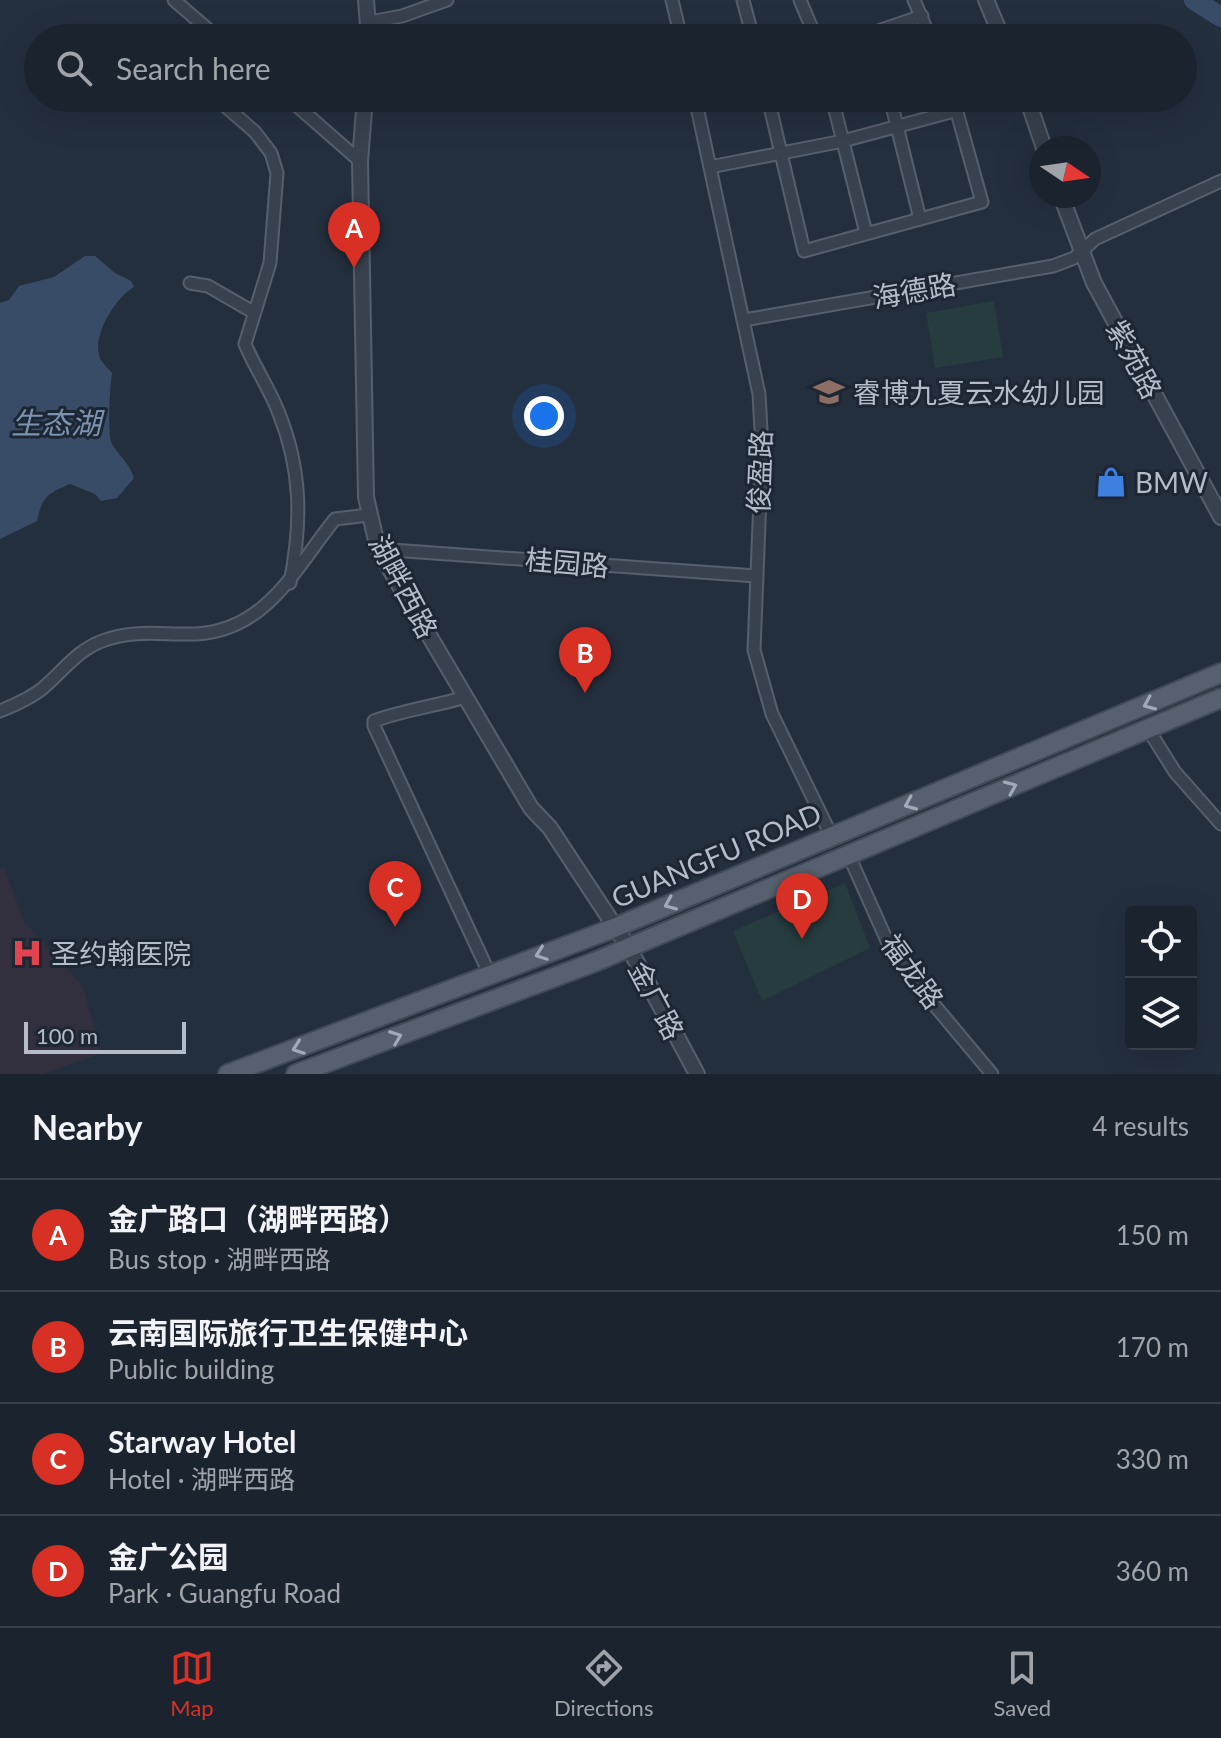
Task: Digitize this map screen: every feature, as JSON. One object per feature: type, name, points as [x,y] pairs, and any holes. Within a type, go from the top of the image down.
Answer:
[{"type":"main road","name":"GUANGFU ROAD","points":[[228,1074],[614,928],[1221,673]]},
{"type":"main road","name":"GUANGFU ROAD","points":[[296,1074],[629,948],[850,858],[1221,698]]},
{"type":"street","points":[[174,0],[202,24]]},
{"type":"street","points":[[366,0],[370,22],[402,16],[447,0]]},
{"type":"street","points":[[672,0],[678,24]]},
{"type":"street","points":[[743,0],[749,24]]},
{"type":"street","points":[[800,0],[810,24]]},
{"type":"street","points":[[914,0],[925,24]]},
{"type":"street","points":[[986,0],[996,24]]},
{"type":"street","points":[[901,24],[922,16]]},
{"type":"street","points":[[232,112],[255,132],[271,153],[277,173],[270,263],[245,344],[277,409],[299,485],[301,516],[290,583]]},
{"type":"street","points":[[304,112],[360,161]]},
{"type":"street","name":"湖畔西路","points":[[364,112],[360,161],[369,515],[378,549],[531,808],[550,828],[614,928]]},
{"type":"street","name":"俊盈路","points":[[698,112],[744,320],[761,419],[754,650],[764,690],[787,746],[832,837]]},
{"type":"street","points":[[772,112],[804,251],[982,202],[959,112]]},
{"type":"street","points":[[836,112],[866,233]]},
{"type":"street","points":[[894,112],[920,219]]},
{"type":"street","points":[[710,167],[843,141],[951,112]]},
{"type":"street","points":[[1032,112],[1040,136]]},
{"type":"street","name":"海德路","points":[[744,320],[1053,266],[1074,258],[1095,239],[1221,181]]},
{"type":"street","name":"紫苑路","points":[[1065,208],[1079,251],[1221,517]]},
{"type":"street","points":[[190,283],[208,286],[253,312]]},
{"type":"street","points":[[0,711],[42,689],[76,654],[105,639],[135,632],[195,634],[221,630],[266,606],[290,583],[304,557],[335,519],[369,515]]},
{"type":"street","name":"桂园路","points":[[378,549],[756,576]]},
{"type":"street","points":[[466,697],[424,710],[388,715],[374,721],[374,726],[489,973]]},
{"type":"street","points":[[1148,729],[1175,772],[1221,824]]},
{"type":"street","name":"福龙路","points":[[850,858],[888,943],[910,976],[992,1074]]},
{"type":"street","name":"金广路","points":[[614,928],[629,948],[697,1074]]},
{"type":"shaded area","name":"圣约翰医院","points":[[4,867],[23,920],[83,987],[102,1053],[43,1074],[0,1074],[0,869]]},
{"type":"green space","points":[[994,301],[1003,357],[935,368],[926,313]]},
{"type":"green space","points":[[845,883],[870,948],[762,1001],[733,931]]},
{"type":"water","name":"生态湖","points":[[85,256],[95,256],[115,273],[131,281],[134,287],[120,299],[107,318],[98,349],[101,360],[112,373],[110,439],[134,478],[117,498],[101,501],[95,494],[70,484],[62,487],[44,501],[37,521],[0,539],[0,303],[9,300],[19,286],[54,277]]},
{"type":"waterway","points":[[1194,0],[1221,17]]},
{"type":"place","name":"金广路口（湖畔西路）","points":[[354,268]]},
{"type":"place","name":"睿博九夏云水幼儿园","points":[[829,392]]},
{"type":"place","name":"BMW","points":[[1111,482]]},
{"type":"place","name":"云南国际旅行卫生保健中心","points":[[585,693]]},
{"type":"place","name":"Starway Hotel","points":[[395,927]]},
{"type":"place","name":"金广公园","points":[[802,939]]},
{"type":"place","name":"圣约翰医院","points":[[27,953]]}]
